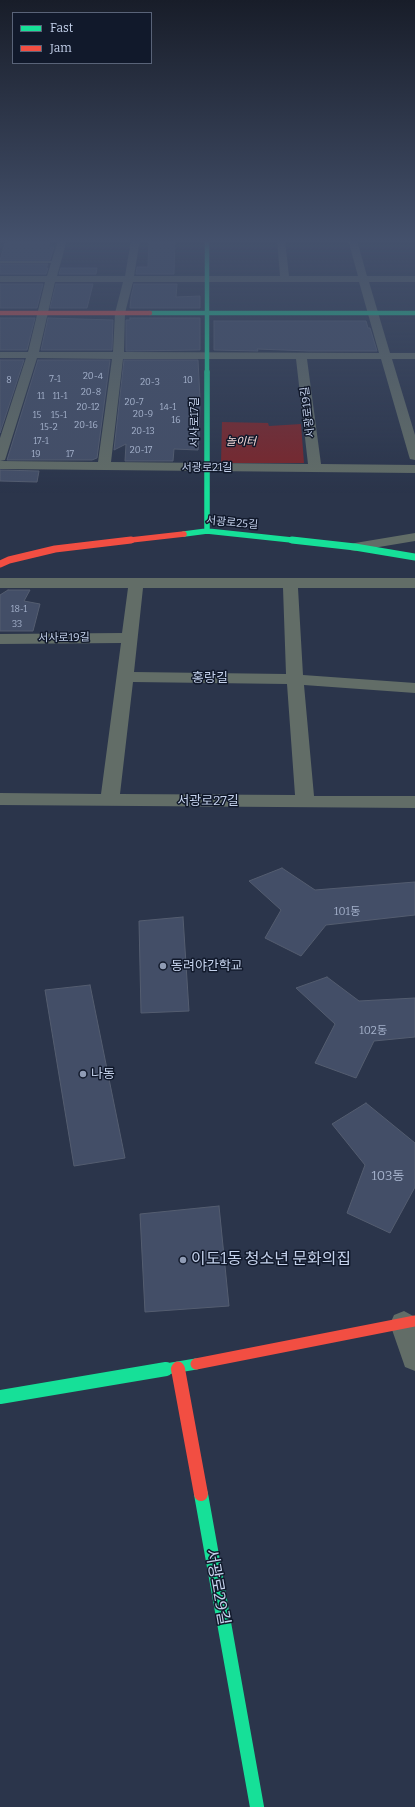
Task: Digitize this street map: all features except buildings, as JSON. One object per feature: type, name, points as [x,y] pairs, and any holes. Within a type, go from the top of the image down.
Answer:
[{"type":"street","points":[[0,458],[33,355],[40,324]]},
{"type":"street","points":[[104,467],[118,355],[119,324]]},
{"type":"street","name":"서사로17길","points":[[207,324],[207,531]]},
{"type":"street","points":[[376,324],[415,456]]},
{"type":"street","points":[[0,355],[415,356]]},
{"type":"street","name":"서광로19길","points":[[302,356],[315,469]]},
{"type":"street","points":[[400,403],[415,403]]},
{"type":"street","name":"서광로21길","points":[[0,466],[415,469]]},
{"type":"street","name":"서광로25길","points":[[0,564],[9,560],[55,549],[207,531],[355,547],[415,557]]},
{"type":"street","points":[[355,547],[415,537]]},
{"type":"street","points":[[0,583],[415,583]]},
{"type":"street","points":[[110,800],[136,583]]},
{"type":"street","points":[[290,583],[295,679],[305,801]]},
{"type":"street","name":"서사로19길","points":[[0,639],[129,638]]},
{"type":"street","name":"홍랑길","points":[[124,677],[295,679],[415,688]]},
{"type":"street","name":"서광로27길","points":[[0,799],[415,802]]},
{"type":"street","points":[[0,1397],[178,1367],[409,1322],[415,1358]]},
{"type":"street","name":"서광로29길","points":[[178,1367],[257,1807]]},
{"type":"green space","name":"놀이터","points":[[222,422],[268,423],[269,426],[301,424],[304,463],[221,463]]},
{"type":"traffic: fast","points":[[207,324],[207,531]]},
{"type":"traffic: fast","points":[[184,534],[207,531],[355,547],[415,557]]},
{"type":"traffic: fast","points":[[0,1397],[196,1364]]},
{"type":"traffic: fast","points":[[201,1494],[257,1807]]},
{"type":"traffic: jam","points":[[0,564],[9,560],[55,549],[184,534]]},
{"type":"traffic: jam","points":[[196,1364],[415,1321]]},
{"type":"traffic: jam","points":[[178,1367],[201,1494]]},
{"type":"place","name":"동려야간학교","points":[[163,966]]},
{"type":"place","name":"나동","points":[[83,1074]]},
{"type":"place","name":"이도1동 청소년 문화의집","points":[[183,1260]]}]
